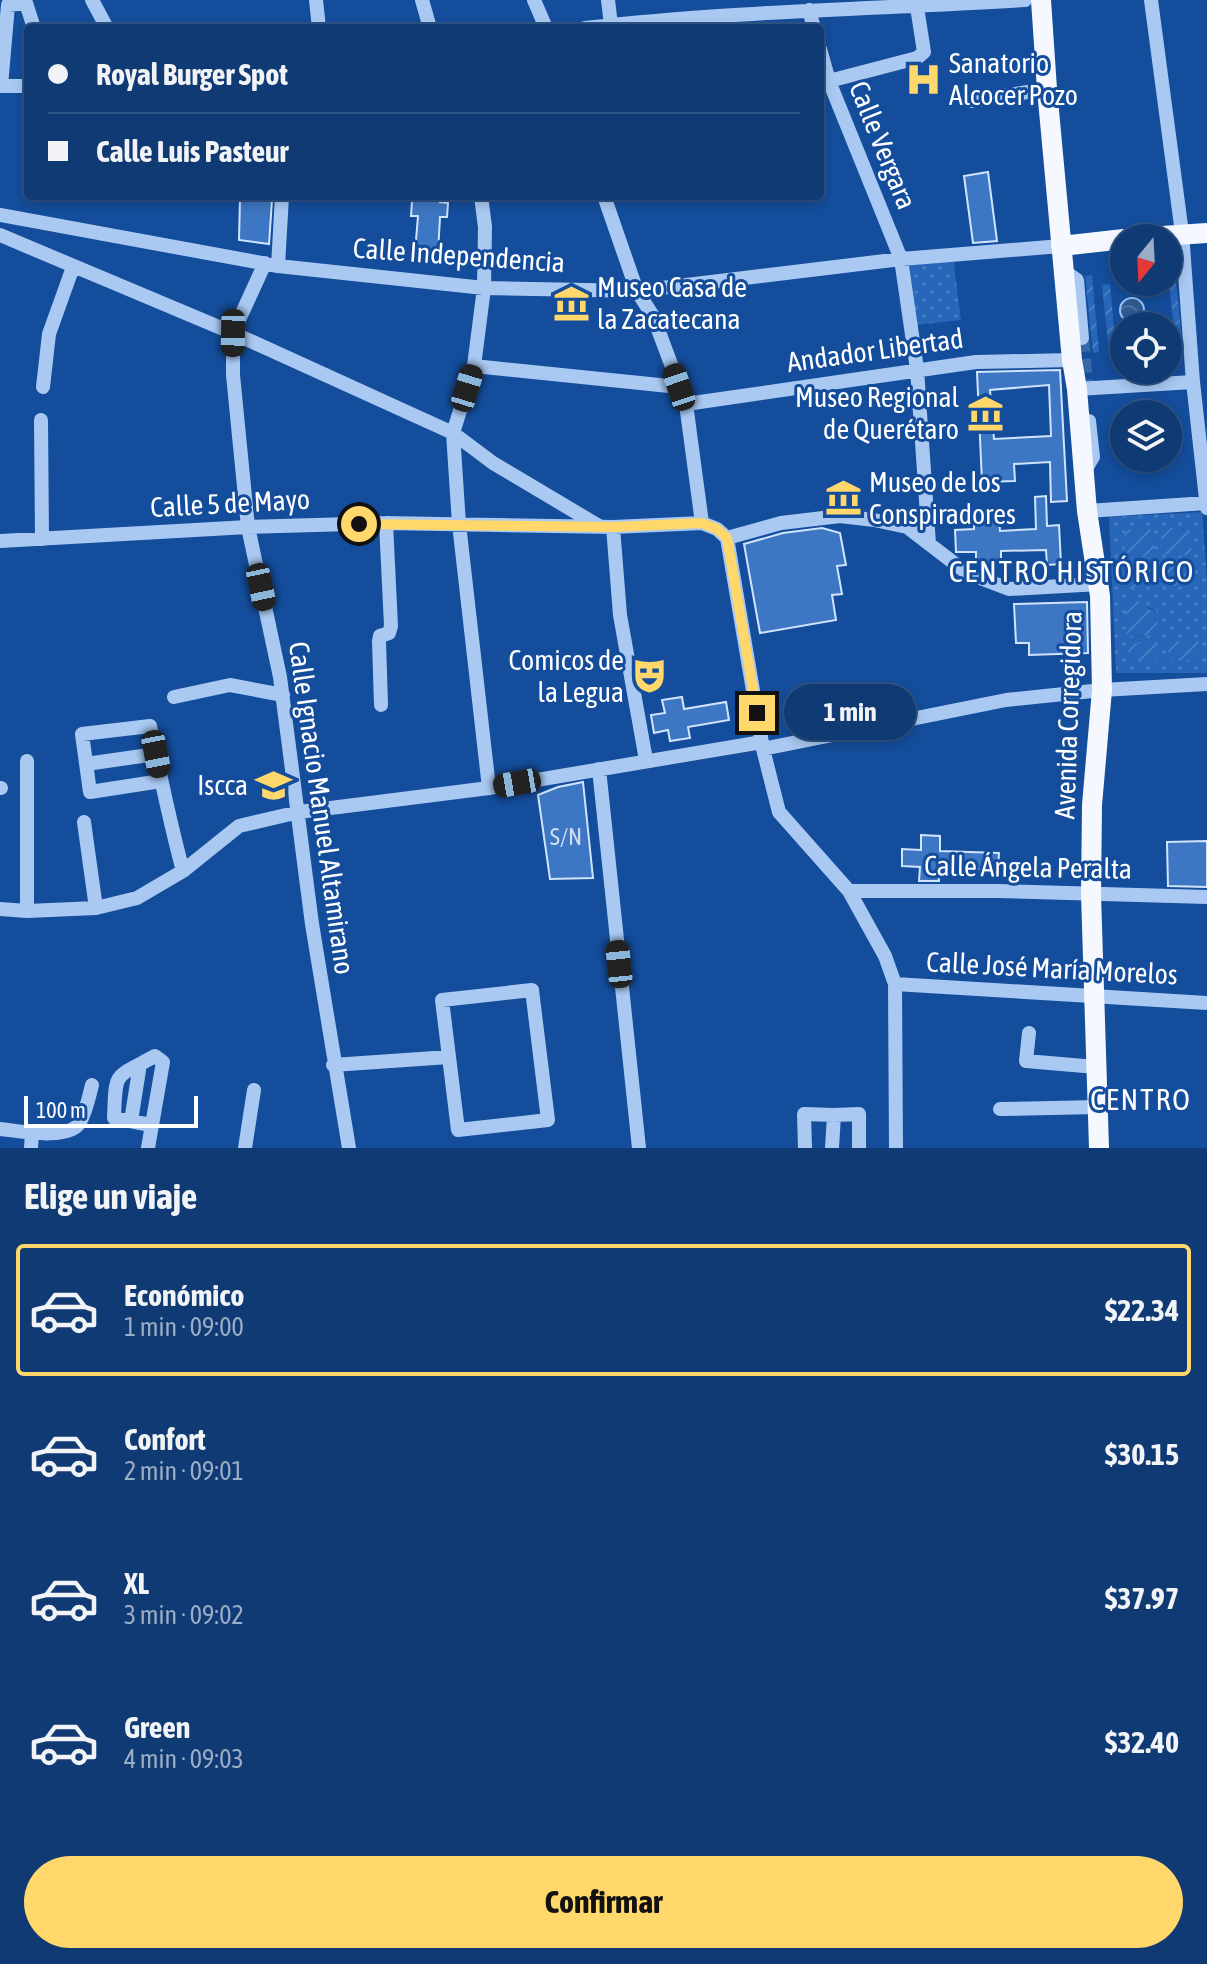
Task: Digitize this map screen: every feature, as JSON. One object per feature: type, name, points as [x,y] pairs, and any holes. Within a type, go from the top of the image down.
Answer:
[{"type":"main road","name":"Avenida Corregidora","points":[[1041,0],[1072,360],[1082,397],[1087,511],[1100,584],[1102,690],[1092,805],[1091,894],[1099,1148]]},
{"type":"main road","points":[[1182,233],[1207,233]]},
{"type":"main road","points":[[1061,246],[1110,241]]},
{"type":"street","points":[[92,0],[105,24]]},
{"type":"street","points":[[316,0],[319,24]]},
{"type":"street","points":[[422,0],[429,24]]},
{"type":"street","points":[[534,0],[544,24]]},
{"type":"street","points":[[608,0],[611,24]]},
{"type":"street","points":[[621,24],[802,6],[917,7],[1025,0]]},
{"type":"street","points":[[1151,0],[1181,224]]},
{"type":"street","points":[[24,86],[0,86],[6,9],[10,3],[26,3],[33,24]]},
{"type":"street","points":[[802,6],[812,24]]},
{"type":"street","points":[[829,81],[917,58],[924,52],[917,7]]},
{"type":"street","points":[[6,32],[24,31]]},
{"type":"street","name":"Calle Vergara","points":[[824,63],[901,259],[917,369],[928,537]]},
{"type":"street","points":[[971,101],[1047,89]]},
{"type":"street","points":[[233,333],[272,264],[281,200]]},
{"type":"street","points":[[482,200],[485,227],[484,288],[474,366],[453,433],[459,524],[489,788]]},
{"type":"street","points":[[605,200],[637,291],[653,316],[686,404],[702,523],[717,529],[727,538],[762,746],[779,812],[849,891],[885,956],[895,984],[896,1148]]},
{"type":"street","name":"Calle Independencia","points":[[0,215],[272,264],[484,288],[637,291],[901,259],[1061,246]]},
{"type":"street","points":[[1087,511],[1207,505],[1193,382],[1182,233]]},
{"type":"street","points":[[0,235],[233,333],[453,433],[493,463],[607,527],[646,760]]},
{"type":"street","points":[[43,387],[49,334],[73,267]]},
{"type":"street","points":[[1064,271],[1077,280],[1082,338]]},
{"type":"street","name":"Calle Ignacio Manuel Altamirano","points":[[233,333],[233,375],[248,527],[283,695],[333,1065],[349,1148]]},
{"type":"street","name":"Andador Libertad","points":[[686,404],[976,362],[1072,360]]},
{"type":"street","points":[[474,366],[679,387]]},
{"type":"street","points":[[1082,397],[1193,382]]},
{"type":"street","points":[[41,420],[42,539]]},
{"type":"street","points":[[727,538],[781,523],[840,516],[907,527],[928,537],[967,573],[1009,589],[1100,584]]},
{"type":"street","points":[[381,705],[379,641],[380,636],[389,633],[391,626],[386,523]]},
{"type":"street","name":"Calle 5 de Mayo","points":[[0,541],[248,527],[386,523],[607,527],[702,523]]},
{"type":"street","points":[[0,909],[96,908],[137,898],[183,871],[239,826],[299,812],[489,788],[646,760],[762,746],[1006,700],[1207,684]]},
{"type":"street","points":[[174,697],[230,685],[283,695]]},
{"type":"street","points":[[161,781],[90,792],[82,734],[150,726],[183,871]]},
{"type":"street","points":[[86,764],[156,754]]},
{"type":"street","points":[[27,761],[27,911]]},
{"type":"street","points":[[599,769],[639,1148]]},
{"type":"street","points":[[84,822],[96,908]]},
{"type":"street","name":"Calle Ángela Peralta","points":[[849,891],[998,891],[1207,897]]},
{"type":"street","name":"Calle José María Morelos","points":[[895,984],[1207,1003]]},
{"type":"street","points":[[532,990],[548,1120],[458,1130],[449,1057],[442,1000],[532,990]]},
{"type":"street","points":[[1029,1033],[1026,1061],[1096,1069]]},
{"type":"street","points":[[148,1148],[163,1062],[155,1056],[116,1080],[114,1118],[151,1125]]},
{"type":"street","points":[[333,1065],[449,1057]]},
{"type":"street","points":[[131,1121],[140,1064]]},
{"type":"street","points":[[0,1129],[66,1133],[77,1127],[92,1085]]},
{"type":"street","points":[[245,1148],[254,1090]]},
{"type":"street","points":[[1000,1109],[1098,1110]]},
{"type":"street","points":[[805,1148],[804,1114],[859,1114],[859,1148]]},
{"type":"street","points":[[832,1148],[834,1115]]},
{"type":"street","points":[[31,1148],[32,1132]]},
{"type":"shaded area","points":[[953,257],[961,320],[917,325],[909,262]]},
{"type":"shaded area","points":[[1092,275],[1099,352],[1093,353],[1085,276]]},
{"type":"shaded area","points":[[1110,284],[1113,312],[1110,312],[1110,351],[1109,351],[1102,285]]},
{"type":"shaded area","points":[[1170,296],[1177,296],[1179,312],[1172,312]]},
{"type":"shaded area","points":[[1202,512],[1207,581],[1207,673],[1116,673],[1109,517]],"holes":[[[1181,527],[1186,533],[1168,556],[1162,550],[1162,533],[1165,528]],[[1147,606],[1157,612],[1153,635],[1133,636]]]},
{"type":"shaded area","points":[[1181,527],[1190,533],[1192,555],[1168,556],[1162,550],[1161,533],[1164,528]]},
{"type":"shaded area","points":[[1150,529],[1153,532],[1154,551],[1149,557],[1125,557],[1124,536],[1128,530]]},
{"type":"shaded area","points":[[1172,564],[1192,564],[1194,583],[1191,587],[1176,587],[1164,577],[1163,570]]},
{"type":"shaded area","points":[[1150,565],[1155,570],[1155,577],[1143,587],[1125,587],[1125,566]]},
{"type":"shaded area","points":[[1126,601],[1143,601],[1149,609],[1157,612],[1158,629],[1153,635],[1127,636]]},
{"type":"shaded area","points":[[1199,641],[1200,655],[1195,660],[1169,661],[1168,646],[1171,642]]},
{"type":"shaded area","points":[[1154,643],[1159,648],[1160,658],[1157,661],[1141,661],[1127,651],[1127,644]]},
{"type":"water","points":[[1132,298],[1143,306],[1144,312],[1120,310],[1124,302]]},
{"type":"building","points":[[988,172],[997,241],[973,243],[964,176]]},
{"type":"building","points":[[240,200],[272,200],[269,244],[239,240]]},
{"type":"building","points":[[440,200],[448,203],[447,217],[440,217],[438,253],[415,252],[418,216],[411,216],[412,201]]},
{"type":"building","name":"Museo Regional de Querétaro","points":[[1060,370],[1067,501],[1051,502],[1050,462],[1014,464],[1015,481],[982,482],[977,372]],"holes":[[[1049,385],[1051,436],[994,439],[990,390]]]},
{"type":"building","points":[[1046,496],[1047,526],[1059,525],[1061,564],[1047,565],[1046,550],[1001,551],[1001,563],[976,564],[976,552],[956,552],[955,530],[974,529],[974,518],[999,517],[1000,531],[1036,529],[1035,497]]},
{"type":"building","points":[[822,528],[840,533],[846,565],[837,566],[842,594],[832,595],[836,620],[760,633],[744,544],[783,533]]},
{"type":"building","points":[[1087,602],[1088,653],[1029,655],[1029,643],[1016,643],[1014,604]]},
{"type":"building","points":[[682,697],[684,709],[726,702],[729,720],[688,727],[690,738],[670,741],[668,730],[654,733],[651,715],[665,713],[662,700]]},
{"type":"building","points":[[583,782],[593,878],[550,879],[538,795]]},
{"type":"building","points":[[921,835],[940,836],[940,851],[999,853],[998,870],[939,868],[939,881],[919,881],[920,867],[902,866],[902,849],[921,850]]},
{"type":"building","points":[[1207,841],[1207,887],[1168,886],[1167,842]]},
{"type":"tunnel","points":[[1082,338],[1087,394]]},
{"type":"place","name":"Sanatorio Alcocer Pozo","points":[[923,79]]},
{"type":"place","name":"Museo Casa de la Zacatecana","points":[[571,303]]},
{"type":"place","name":"Museo Regional de Querétaro","points":[[985,413]]},
{"type":"place","name":"Museo de los Conspiradores","points":[[843,498]]},
{"type":"place","name":"Comicos de la Legua","points":[[650,676]]},
{"type":"place","name":"Iscca","points":[[274,785]]},
{"type":"district","name":"CENTRO HISTÓRICO","points":[[1072,571]]},
{"type":"district","name":"CENTRO","points":[[1141,1099]]},
{"type":"route","points":[[359,524],[613,527],[702,523],[717,529],[727,538],[757,713]]}]
